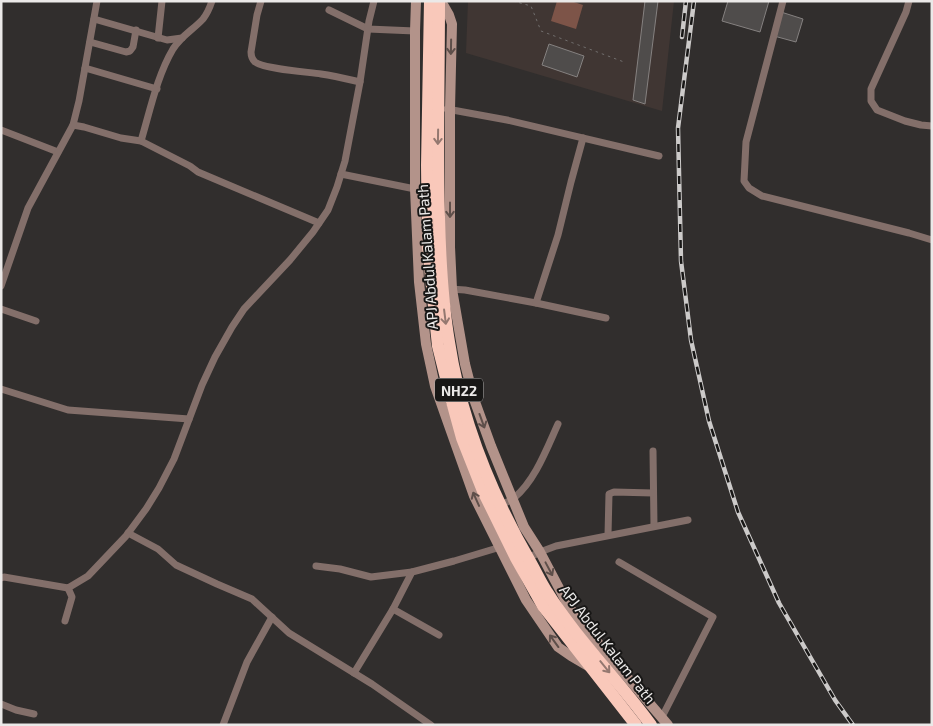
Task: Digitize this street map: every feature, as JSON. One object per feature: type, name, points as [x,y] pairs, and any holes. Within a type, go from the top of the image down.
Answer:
[{"type":"highway","name":"APJ Abdul Kalam Path","points":[[430,1],[422,91],[427,165],[422,189],[428,248],[425,282],[438,346],[462,438],[504,546],[523,560],[559,610],[587,637],[636,721]]},
{"type":"highway","name":"APJ Abdul Kalam Path","points":[[440,1],[444,109],[438,185],[440,265],[448,289],[448,336],[459,363],[466,419],[486,473],[543,606],[624,709],[636,721],[651,725]]},
{"type":"street","points":[[1,286],[28,208],[73,125],[97,1]]},
{"type":"street","points":[[158,38],[162,1]]},
{"type":"street","points":[[141,141],[167,60],[182,38],[202,20],[212,1]]},
{"type":"street","points":[[261,1],[252,44],[251,57],[254,61],[268,66],[360,82]]},
{"type":"street","points":[[1,578],[68,588],[88,576],[128,533],[146,509],[174,459],[215,357],[232,327],[244,309],[290,260],[328,210],[341,174],[374,1]]},
{"type":"street","name":"NH22","points":[[416,1],[415,31],[422,91]]},
{"type":"street","points":[[783,1],[746,142],[744,182],[749,188],[762,196],[932,240]]},
{"type":"street","points":[[910,1],[871,89],[871,101],[877,110],[905,121],[932,126]]},
{"type":"street","points":[[329,10],[368,29],[415,31]]},
{"type":"street","points":[[94,19],[167,40],[182,38]]},
{"type":"street","points":[[90,42],[126,52],[130,51],[133,47],[136,30]]},
{"type":"street","points":[[85,68],[157,89]]},
{"type":"street","points":[[444,109],[507,120],[659,156]]},
{"type":"street","points":[[73,125],[121,138],[141,141],[198,172],[319,223]]},
{"type":"street","points":[[1,130],[58,152]]},
{"type":"street","points":[[536,303],[558,235],[583,138]]},
{"type":"street","points":[[341,174],[422,189]]},
{"type":"street","points":[[448,289],[465,290],[536,303],[606,318]]},
{"type":"street","points":[[1,309],[36,321]]},
{"type":"street","name":"NH22","points":[[459,363],[524,527],[540,552],[569,607],[587,637],[665,721]]},
{"type":"street","points":[[1,389],[68,410],[189,419]]},
{"type":"street","points":[[500,506],[513,499],[525,488],[558,424]]},
{"type":"street","points":[[653,451],[654,526]]},
{"type":"street","points":[[608,535],[608,498],[611,492],[654,494]]},
{"type":"street","points":[[523,560],[556,546],[688,520]]},
{"type":"street","points":[[128,533],[158,549],[176,565],[252,599],[290,633],[431,725]]},
{"type":"street","points":[[316,566],[340,569],[371,577],[412,572],[504,546]]},
{"type":"street","name":"NH22","points":[[504,546],[526,600],[558,647],[593,669]]},
{"type":"street","points":[[619,562],[713,617],[665,721]]},
{"type":"street","points":[[354,673],[412,572]]},
{"type":"street","points":[[65,621],[72,597],[68,588]]},
{"type":"street","points":[[393,608],[439,635]]},
{"type":"street","points":[[223,725],[247,662],[272,617]]},
{"type":"street","points":[[1,704],[34,714]]},
{"type":"path","points":[[513,1],[531,6],[541,31],[624,62]]},
{"type":"shaded area","points":[[468,1],[674,1],[662,111],[466,53]]},
{"type":"shaded area","points":[[557,1],[571,1],[583,5],[576,29],[551,21]]},
{"type":"building","points":[[645,1],[658,1],[645,104],[633,100]]},
{"type":"building","points":[[728,1],[769,1],[760,32],[722,21]]},
{"type":"building","points":[[781,12],[803,19],[796,42],[774,36]]},
{"type":"building","points":[[549,44],[584,56],[577,77],[542,65]]},
{"type":"railway","points":[[682,37],[686,1]]},
{"type":"railway","points":[[694,1],[678,128],[681,261],[691,340],[709,421],[738,512],[779,603],[835,700],[853,725]]}]
